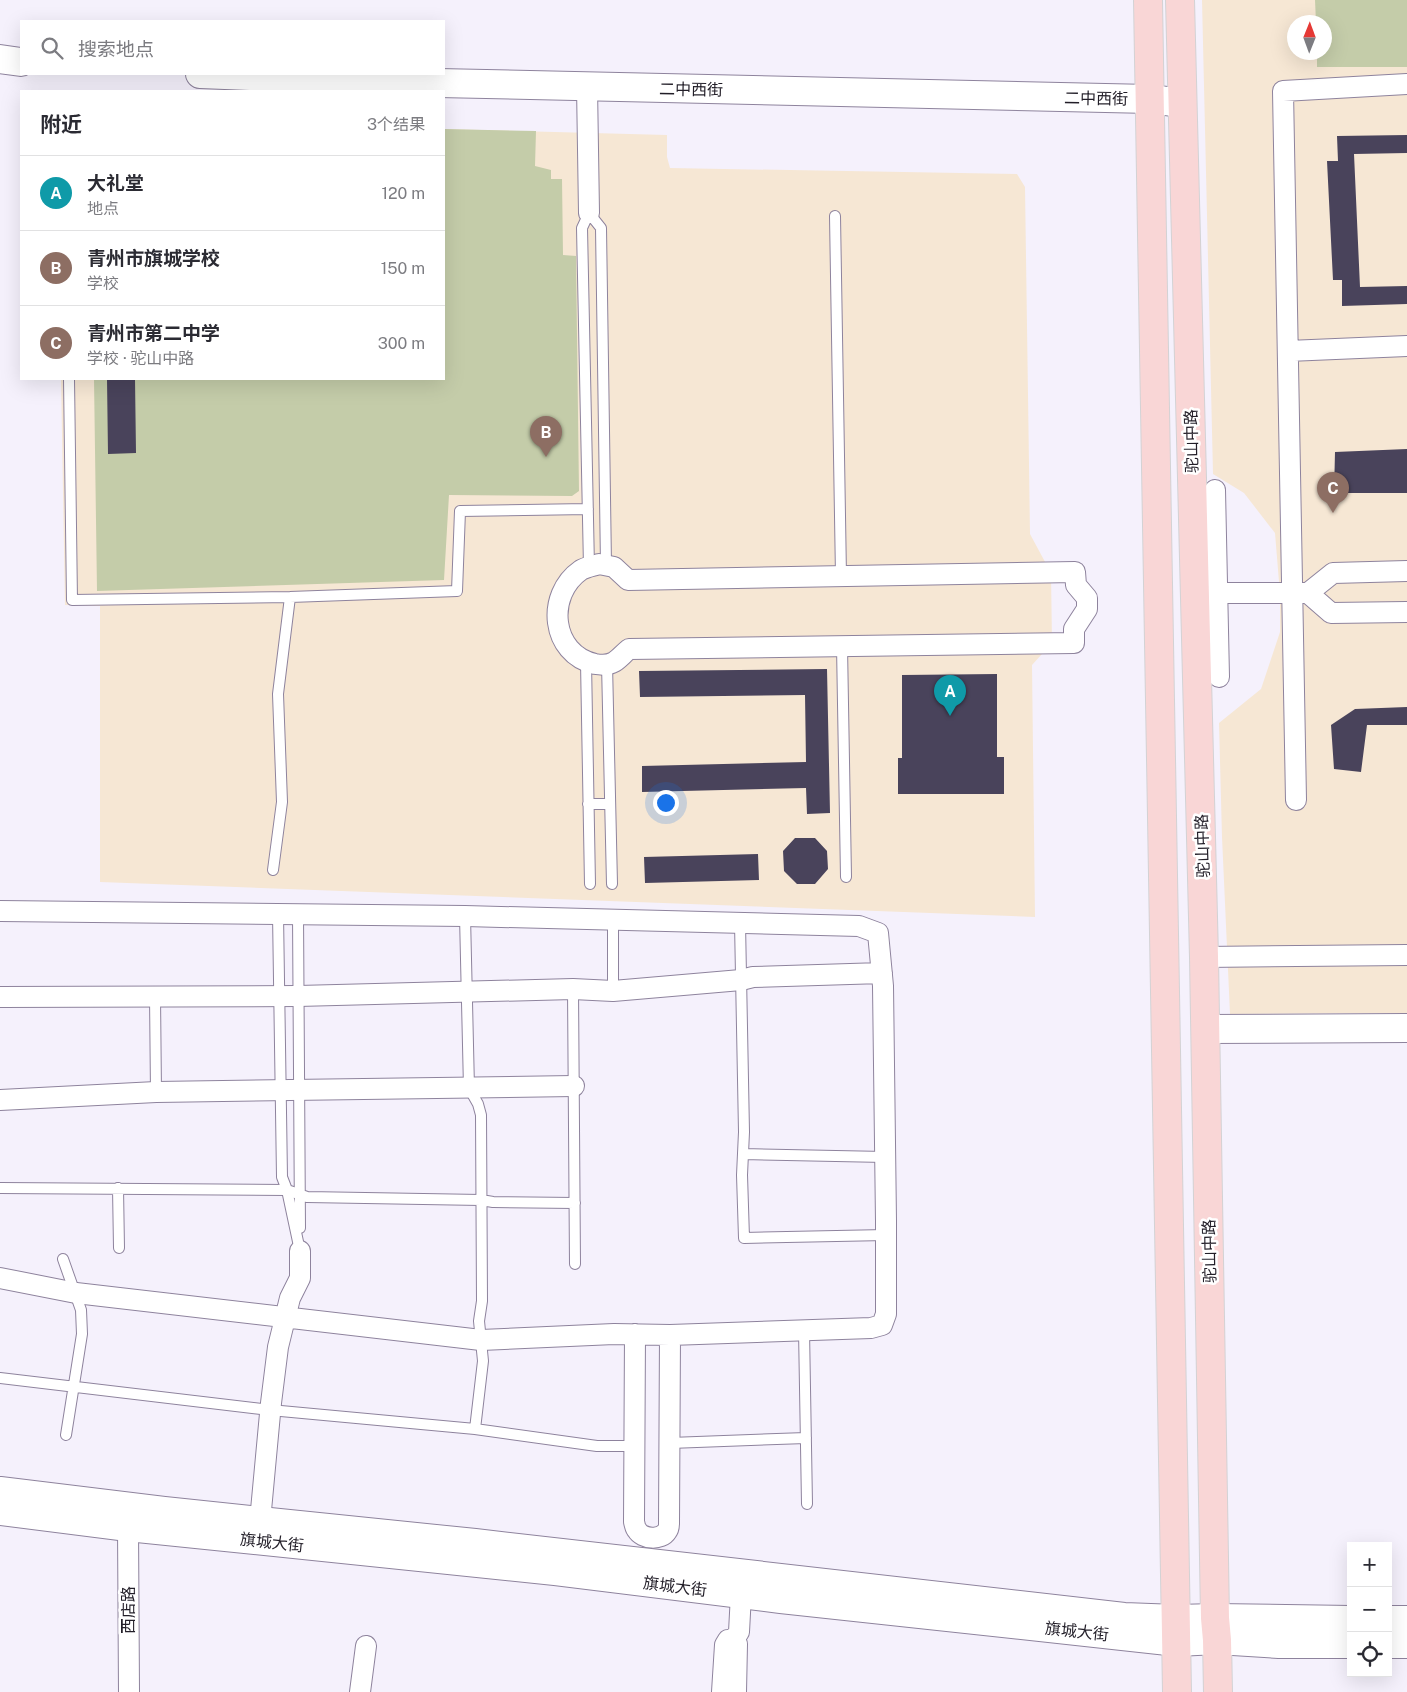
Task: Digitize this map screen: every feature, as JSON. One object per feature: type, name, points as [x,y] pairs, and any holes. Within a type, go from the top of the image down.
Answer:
[{"type":"main road","points":[[1148,0],[1178,1692]]},
{"type":"main road","name":"驼山中路","points":[[1180,0],[1206,1029],[1218,1692]]},
{"type":"main road","points":[[0,59],[20,62]]},
{"type":"main road","name":"二中西街","points":[[226,75],[438,83],[1150,99],[1182,103]]},
{"type":"main road","points":[[1206,1029],[1407,1028]]},
{"type":"main road","name":"旗城大街","points":[[0,1491],[164,1511],[475,1543],[652,1550],[1124,1617],[1177,1631]]},
{"type":"main road","name":"旗城大街","points":[[0,1511],[128,1527],[555,1571],[742,1594],[1177,1631],[1347,1620]]},
{"type":"main road","points":[[1392,1620],[1407,1620]]},
{"type":"main road","name":"旗城大街","points":[[1216,1629],[1279,1644],[1347,1644]]},
{"type":"main road","points":[[1392,1644],[1407,1644]]},
{"type":"street","points":[[1296,800],[1300,594],[1288,351],[1283,91],[1407,84]]},
{"type":"street","points":[[587,86],[589,213]]},
{"type":"street","points":[[1288,351],[1407,346]]},
{"type":"street","points":[[1216,490],[1219,677]]},
{"type":"street","points":[[598,566],[614,567],[628,580],[1075,572],[1076,585],[1087,598],[1087,609],[1074,629],[1074,643],[628,649],[614,662],[600,665],[586,662],[572,651],[562,638],[557,608],[569,580],[582,569],[598,566]]},
{"type":"street","points":[[1300,594],[1333,572],[1407,571]]},
{"type":"street","points":[[1217,593],[1300,594],[1331,613],[1407,612]]},
{"type":"street","points":[[0,911],[465,916],[859,926],[878,933],[882,973],[886,1314],[882,1325],[871,1328],[481,1340],[76,1293],[0,1278]]},
{"type":"street","points":[[1204,957],[1407,955]]},
{"type":"street","points":[[0,998],[288,996],[573,989],[613,991],[740,980],[753,977],[882,973]]},
{"type":"street","points":[[0,1100],[156,1092],[574,1086]]},
{"type":"street","points":[[260,1521],[278,1347],[290,1298],[300,1278],[300,1251]]},
{"type":"street","points":[[636,1334],[634,1522],[637,1532],[643,1535],[652,1550],[661,1536],[667,1531],[669,1523],[670,1335]]},
{"type":"street","name":"西店路","points":[[128,1527],[129,1692]]},
{"type":"street","points":[[722,1692],[724,1645],[728,1640],[733,1640],[740,1632],[742,1594]]},
{"type":"street","points":[[733,1640],[736,1643],[738,1655],[736,1692]]},
{"type":"street","points":[[360,1692],[366,1646]]},
{"type":"lane","points":[[589,213],[601,228],[598,566],[588,509],[582,228],[589,213]]},
{"type":"lane","points":[[835,216],[840,576]]},
{"type":"lane","points":[[70,380],[72,600],[290,597],[457,590],[460,511],[588,509]]},
{"type":"lane","points":[[273,870],[282,802],[278,694],[290,597]]},
{"type":"lane","points":[[842,646],[846,876]]},
{"type":"lane","points":[[586,662],[590,884]]},
{"type":"lane","points":[[607,664],[612,884]]},
{"type":"lane","points":[[588,804],[610,804]]},
{"type":"lane","points":[[278,914],[288,996],[290,1090],[299,1194],[300,1251]]},
{"type":"lane","points":[[298,914],[288,996],[290,1090],[282,1176],[287,1190],[300,1251]]},
{"type":"lane","points":[[465,916],[469,1088],[478,1104],[481,1115],[482,1301],[479,1321],[483,1361],[475,1429]]},
{"type":"lane","points":[[613,920],[613,991]]},
{"type":"lane","points":[[740,923],[744,1238],[886,1235]]},
{"type":"lane","points":[[573,989],[575,1264]]},
{"type":"lane","points":[[155,996],[156,1092]]},
{"type":"lane","points":[[743,1154],[885,1157]]},
{"type":"lane","points":[[0,1188],[287,1190],[307,1197],[481,1200],[575,1204]]},
{"type":"lane","points":[[118,1188],[119,1248]]},
{"type":"lane","points":[[63,1259],[81,1310],[82,1334],[66,1434]]},
{"type":"lane","points":[[804,1330],[807,1504]]},
{"type":"lane","points":[[0,1378],[270,1410],[475,1429],[597,1446],[634,1446]]},
{"type":"lane","points":[[670,1443],[806,1438]]},
{"type":"shaded area","points":[[1202,0],[1407,0],[1407,1013],[1230,1014],[1219,723],[1261,689],[1280,632],[1280,594],[1275,533],[1244,493],[1213,474]]},
{"type":"shaded area","points":[[445,129],[667,135],[667,157],[670,168],[1017,174],[1025,187],[1030,534],[1051,573],[1052,643],[1032,665],[1035,917],[100,882],[100,606],[65,605],[61,380],[445,380]]},
{"type":"green space","points":[[1315,0],[1407,0],[1407,67],[1317,67],[1317,60],[1332,60],[1332,15],[1316,15]]},
{"type":"green space","points":[[445,129],[536,131],[535,166],[551,170],[551,179],[562,179],[563,255],[576,256],[579,491],[572,496],[449,495],[444,580],[97,591],[94,380],[445,380]]},
{"type":"building","points":[[1407,135],[1407,153],[1354,154],[1360,287],[1407,286],[1407,304],[1342,306],[1342,280],[1333,280],[1327,161],[1338,161],[1337,136]]},
{"type":"building","points":[[107,380],[135,380],[136,453],[108,454]]},
{"type":"building","points":[[1407,449],[1407,493],[1334,493],[1335,452]]},
{"type":"building","points":[[827,669],[830,813],[807,814],[806,788],[642,792],[642,766],[806,762],[805,695],[640,697],[639,671]]},
{"type":"building","points":[[997,674],[997,757],[1004,757],[1004,794],[898,794],[898,758],[902,758],[902,675]]},
{"type":"building","points":[[1407,707],[1407,725],[1367,725],[1361,772],[1334,769],[1331,725],[1355,709]]},
{"type":"building","points":[[795,838],[815,838],[827,851],[828,869],[815,884],[797,884],[784,871],[783,851]]},
{"type":"building","points":[[758,854],[759,880],[645,883],[644,857]]},
{"type":"place","name":"青州市旗城学校","points":[[546,457]]},
{"type":"place","name":"青州市第二中学","points":[[1333,513]]},
{"type":"place","name":"大礼堂","points":[[950,716]]}]
